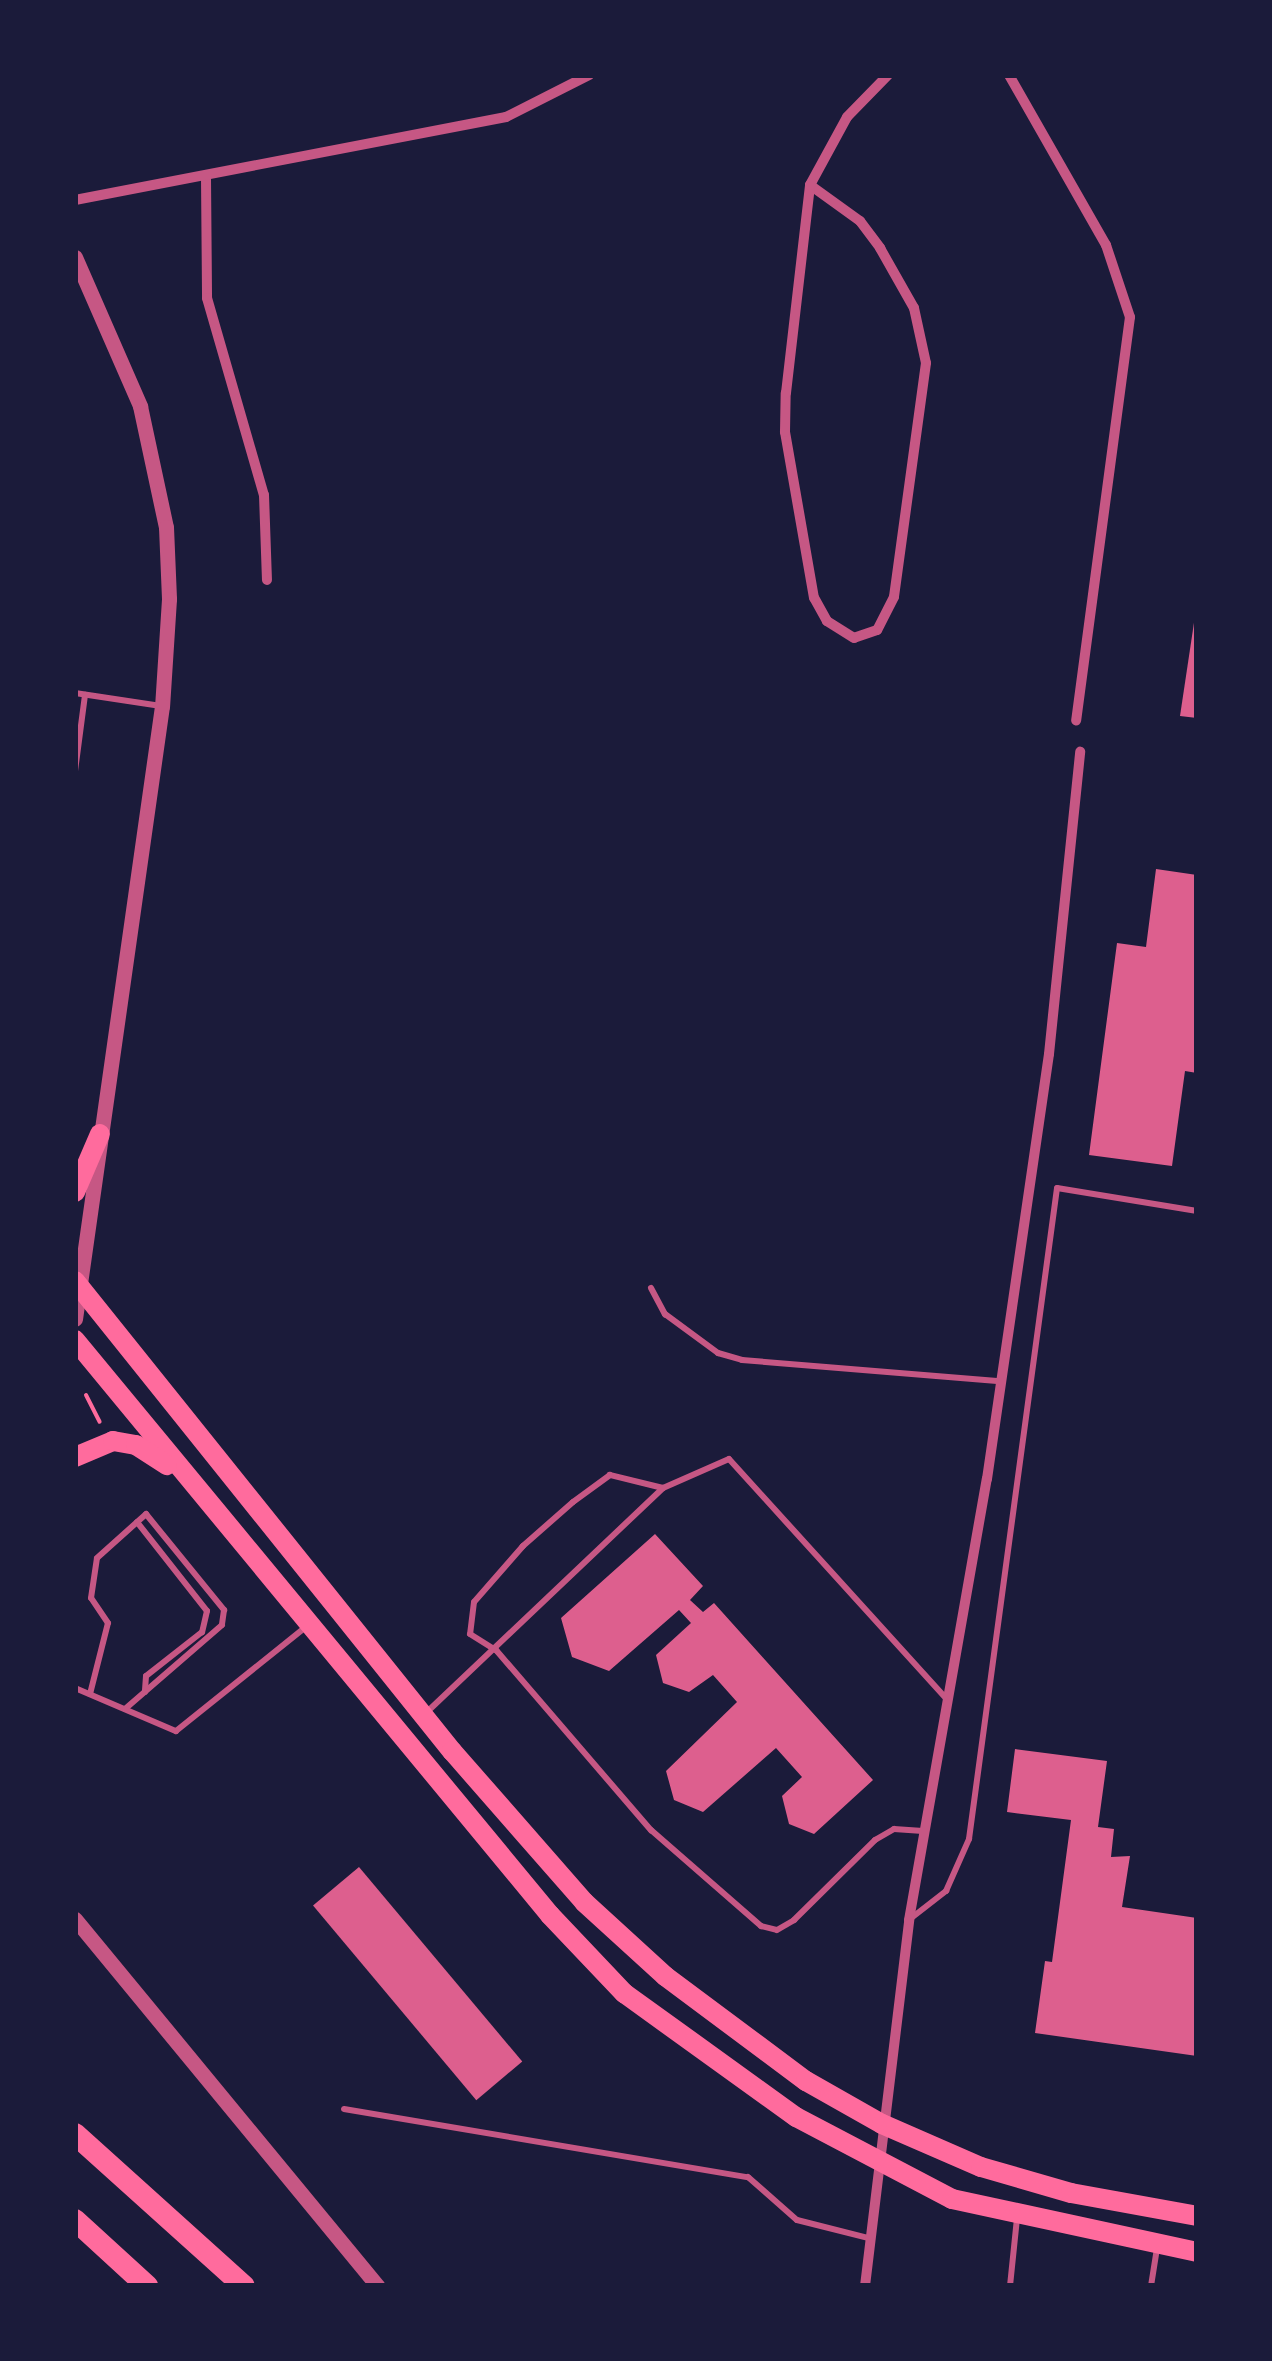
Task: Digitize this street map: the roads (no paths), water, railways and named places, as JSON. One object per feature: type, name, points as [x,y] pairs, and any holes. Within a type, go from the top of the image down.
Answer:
[{"type":"highway","points":[[75,2134],[244,2286]]},
{"type":"highway","points":[[75,2220],[147,2286]]},
{"type":"main road","points":[[75,1192],[100,1134]]},
{"type":"main road","points":[[77,1283],[423,1715],[584,1902],[664,1976],[806,2081],[882,2124],[981,2167],[1071,2193],[1197,2216]]},
{"type":"main road","points":[[75,1340],[550,1915],[624,1994],[723,2070],[876,2164],[952,2199],[1197,2252]]},
{"type":"main road","points":[[75,1457],[98,1442],[136,1445],[196,1488]]},
{"type":"street","points":[[75,200],[206,178],[506,117],[589,75]]},
{"type":"street","points":[[810,185],[860,221],[880,248],[914,308],[926,363],[894,598],[878,630],[854,638],[827,621],[814,598],[786,432],[789,345],[810,185],[847,117],[888,75]]},
{"type":"street","points":[[1009,75],[1106,245],[1130,317],[1076,720]]},
{"type":"street","points":[[206,178],[207,298],[264,495],[267,580]]},
{"type":"street","points":[[75,257],[140,406],[156,464],[169,599],[162,706],[77,1283],[75,1319]]},
{"type":"street","points":[[864,2286],[909,1920],[986,1479],[997,1381],[1048,1054],[1080,752]]},
{"type":"street","points":[[75,1919],[378,2286]]},
{"type":"lane","points":[[75,693],[162,706]]},
{"type":"lane","points":[[75,771],[85,695]]},
{"type":"lane","points":[[909,1920],[929,1910],[946,1891],[968,1840],[1057,1188],[1197,1210]]},
{"type":"lane","points":[[651,1288],[665,1314],[718,1353],[742,1360],[997,1381]]},
{"type":"lane","points":[[423,1715],[663,1488],[729,1459],[739,1463],[947,1699]]},
{"type":"lane","points":[[663,1488],[610,1475],[523,1546],[474,1602],[470,1634],[496,1650],[651,1830],[761,1926],[777,1930],[794,1920],[875,1840],[894,1830],[923,1831]]},
{"type":"lane","points":[[90,1694],[108,1624],[91,1598],[96,1558],[146,1514],[224,1610],[212,1639],[125,1709]]},
{"type":"lane","points":[[137,1522],[208,1611],[202,1632],[146,1676],[145,1694]]},
{"type":"lane","points":[[75,1688],[176,1731],[311,1624]]},
{"type":"lane","points":[[344,2109],[748,2176],[798,2220],[868,2238]]},
{"type":"lane","points":[[1010,2286],[1017,2216]]},
{"type":"lane","points":[[1151,2286],[1158,2246]]}]
